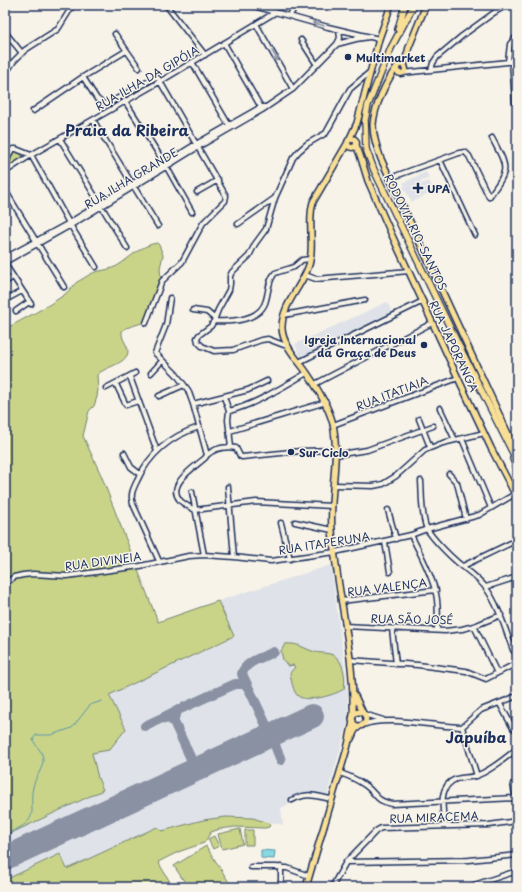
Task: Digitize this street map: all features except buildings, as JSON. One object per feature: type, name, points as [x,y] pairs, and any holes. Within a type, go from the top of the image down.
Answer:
[{"type":"highway","name":"RODOVIA RIO-SANTOS","points":[[405,5],[394,41],[368,105],[365,120],[366,149],[377,176],[517,461]]},
{"type":"highway","name":"RODOVIA RIO-SANTOS","points":[[394,41],[414,5]]},
{"type":"highway","name":"RODOVIA RIO-SANTOS","points":[[499,426],[517,468]]},
{"type":"main road","points":[[306,887],[308,876],[348,745],[353,719],[354,693],[332,530],[335,452],[333,425],[326,402],[289,347],[283,333],[282,323],[284,315],[305,274],[310,259],[311,212],[313,202],[343,150],[352,143],[379,39],[391,5]]},
{"type":"main road","points":[[402,73],[398,72],[426,5]]},
{"type":"main road","points":[[401,66],[388,80],[376,110],[373,125],[375,141],[380,159],[517,453]]},
{"type":"main road","points":[[388,80],[393,76],[402,73]]},
{"type":"main road","name":"RUA JAPORANGA","points":[[352,143],[360,155],[368,181],[432,323],[484,433],[516,493]]},
{"type":"main road","points":[[348,745],[355,730],[366,721],[354,693]]},
{"type":"main road","points":[[353,719],[357,713],[364,714]]},
{"type":"main road","points":[[353,719],[355,725],[361,726]]},
{"type":"street","points":[[5,74],[14,60],[22,53],[58,29],[73,5]]},
{"type":"street","points":[[166,5],[205,54]]},
{"type":"street","points":[[250,5],[339,30],[379,39]]},
{"type":"street","points":[[289,16],[297,5]]},
{"type":"street","points":[[431,70],[437,57],[494,12],[507,5]]},
{"type":"street","name":"RUA ILHA DA GIPÓIA","points":[[5,172],[31,155],[161,81],[276,12]]},
{"type":"street","points":[[256,24],[293,89]]},
{"type":"street","points":[[337,44],[340,38],[339,30]]},
{"type":"street","points":[[5,32],[22,53]]},
{"type":"street","points":[[115,34],[139,68]]},
{"type":"street","name":"RUA ILHA GRANDE","points":[[5,258],[70,224],[132,185],[293,89],[337,44],[356,38],[369,36]]},
{"type":"street","points":[[515,102],[510,62],[510,44],[517,36]]},
{"type":"street","points":[[301,40],[317,65]]},
{"type":"street","points":[[224,43],[263,108]]},
{"type":"street","points":[[33,111],[83,77],[126,51]]},
{"type":"street","points":[[402,73],[517,61]]},
{"type":"street","points":[[192,62],[230,127]]},
{"type":"street","points":[[401,66],[419,72]]},
{"type":"street","points":[[289,347],[268,339],[233,350],[214,351],[202,346],[198,342],[197,338],[212,326],[229,290],[230,276],[232,272],[249,256],[255,244],[266,229],[275,198],[296,154],[307,144],[326,133],[350,89],[370,72]]},
{"type":"street","points":[[83,77],[97,99],[104,104],[111,102],[156,77],[158,78],[225,192],[225,201],[203,223],[182,262],[162,281],[146,322]]},
{"type":"street","points":[[125,101],[166,166],[192,212]]},
{"type":"street","points":[[94,120],[158,226]]},
{"type":"street","points":[[390,178],[462,152],[468,153],[489,197],[505,172],[505,163],[492,138]]},
{"type":"street","points":[[60,139],[127,248]]},
{"type":"street","points":[[5,165],[10,151],[13,149],[31,155],[96,267]]},
{"type":"street","points":[[440,160],[475,235]]},
{"type":"street","points":[[197,192],[218,180]]},
{"type":"street","points":[[5,190],[64,287]]},
{"type":"street","points":[[238,224],[275,198]]},
{"type":"street","name":"RUA ILHA GRANDE","points":[[5,263],[36,243]]},
{"type":"street","points":[[194,310],[207,312],[214,320],[230,322],[248,318],[263,307],[266,302],[270,282],[275,273],[294,267],[302,260],[310,259]]},
{"type":"street","points":[[5,263],[30,303],[16,311]]},
{"type":"street","points":[[305,274],[316,279],[409,271]]},
{"type":"street","points":[[5,282],[13,277]]},
{"type":"street","points":[[9,298],[22,291]]},
{"type":"street","points":[[170,298],[166,325],[155,351],[156,356],[176,374],[191,396],[207,455]]},
{"type":"street","points":[[284,315],[365,300]]},
{"type":"street","points":[[299,362],[423,302]]},
{"type":"street","points":[[315,384],[432,323]]},
{"type":"street","points":[[151,373],[162,361]]},
{"type":"street","points":[[106,388],[130,377],[135,373]]},
{"type":"street","points":[[229,411],[245,407],[307,373]]},
{"type":"street","points":[[130,377],[157,451]]},
{"type":"street","name":"RUA ITATIAIA","points":[[333,425],[458,378]]},
{"type":"street","points":[[193,404],[248,390],[267,381]]},
{"type":"street","points":[[116,384],[126,405],[138,401]]},
{"type":"street","points":[[159,396],[184,384]]},
{"type":"street","points":[[224,397],[229,411],[231,447]]},
{"type":"street","points":[[230,431],[326,402]]},
{"type":"street","points":[[440,408],[454,440]]},
{"type":"street","points":[[419,419],[430,447]]},
{"type":"street","points":[[332,506],[256,502],[195,510],[178,499],[176,492],[177,486],[181,480],[207,455],[218,449],[231,447],[236,448],[242,457],[301,451],[335,452],[367,450],[433,426]]},
{"type":"street","points":[[159,561],[132,500],[131,494],[148,460],[157,451],[184,434],[199,427]]},
{"type":"street","points":[[334,485],[373,486],[383,484],[396,476],[420,453],[430,447],[484,433]]},
{"type":"street","points":[[462,439],[491,508]]},
{"type":"street","points":[[124,453],[131,467],[140,474]]},
{"type":"street","points":[[449,474],[457,483],[466,519]]},
{"type":"street","points":[[422,481],[423,515],[427,529],[452,558],[479,580],[486,588],[501,615],[513,650],[517,654]]},
{"type":"street","points":[[228,487],[234,557]]},
{"type":"street","points":[[192,492],[204,556]]},
{"type":"street","name":"RUA ITAPERUNA","points":[[159,561],[204,556],[234,557],[272,561],[335,552],[411,536],[427,529],[479,515],[516,493]]},
{"type":"street","points":[[388,510],[396,539]]},
{"type":"street","points":[[295,522],[332,530]]},
{"type":"street","points":[[281,523],[290,559]]},
{"type":"street","points":[[411,536],[436,590],[438,612],[437,630]]},
{"type":"street","points":[[463,566],[517,540]]},
{"type":"street","points":[[385,542],[390,572]]},
{"type":"street","name":"RUA DIVINEIA","points":[[5,584],[14,577],[23,575],[33,574],[67,576],[140,566],[159,561]]},
{"type":"street","points":[[486,588],[517,577]]},
{"type":"street","name":"RUA VALENÇA","points":[[341,601],[436,590]]},
{"type":"street","name":"RUA SÃO JOSÉ","points":[[345,626],[392,629],[462,629],[474,626],[501,615]]},
{"type":"street","points":[[474,626],[497,673]]},
{"type":"street","points":[[392,629],[396,664]]},
{"type":"street","points":[[350,660],[466,671],[486,679],[517,663]]},
{"type":"street","points":[[361,726],[368,723],[386,721],[462,727],[481,710],[500,704],[517,696]]},
{"type":"street","points":[[500,704],[513,728],[517,731]]},
{"type":"street","points":[[364,714],[386,721]]},
{"type":"street","points":[[462,727],[477,776]]},
{"type":"street","points":[[444,826],[442,802],[447,786],[450,782],[457,779],[477,776],[517,749]]},
{"type":"street","points":[[340,773],[365,785],[381,801],[392,804],[517,798],[513,784],[517,783]]},
{"type":"street","points":[[292,800],[307,794],[331,799]]},
{"type":"street","name":"RUA MIRACEMA","points":[[332,887],[346,862],[376,831],[381,828],[489,824],[517,821]]},
{"type":"street","points":[[346,862],[469,860],[517,855]]},
{"type":"street","points":[[251,867],[287,868],[308,876]]},
{"type":"street","points":[[281,887],[282,868]]},
{"type":"street","points":[[468,887],[517,871]]},
{"type":"shaded area","name":"UPA","points":[[426,172],[429,178],[420,182],[421,184],[429,181],[433,188],[431,190],[432,192],[412,202],[403,187],[405,186],[403,183]]},
{"type":"shaded area","points":[[387,302],[393,313],[301,359],[295,344]]},
{"type":"shaded area","points":[[331,565],[346,675],[348,719],[325,802],[303,798],[281,808],[283,825],[253,818],[226,817],[203,820],[162,831],[157,827],[67,869],[60,854],[5,880],[5,836],[103,790],[98,778],[92,753],[125,729],[109,695],[234,637],[218,601]]},
{"type":"green space","points":[[14,149],[24,157],[5,170],[5,169]]},
{"type":"green space","points":[[157,243],[163,255],[160,268],[161,279],[145,322],[126,328],[122,331],[128,349],[127,356],[124,360],[97,375],[97,397],[94,406],[89,411],[83,436],[101,475],[158,622],[218,601],[234,636],[109,695],[126,729],[109,750],[92,753],[98,778],[103,790],[5,836],[5,329],[57,300],[77,282],[96,272],[117,266],[146,246]]},
{"type":"green space","points":[[285,644],[296,645],[315,652],[331,654],[337,657],[342,665],[345,680],[344,689],[328,696],[308,699],[298,696],[294,689],[290,673],[295,667],[293,665],[288,666],[283,660],[281,651]]},
{"type":"green space","points":[[226,817],[253,818],[270,824],[269,827],[265,828],[235,827],[211,832],[204,843],[178,852],[158,862],[173,887],[5,887],[5,880],[60,854],[67,869],[157,827],[162,831],[203,820]]},
{"type":"green space","points":[[240,829],[243,844],[222,849],[218,834]]},
{"type":"green space","points":[[245,830],[253,830],[253,845],[245,845]]},
{"type":"green space","points":[[214,836],[219,846],[213,849],[208,839]]},
{"type":"green space","points":[[206,846],[232,887],[188,887],[174,866]]},
{"type":"water","points":[[261,850],[275,851],[274,859],[261,858]]},
{"type":"waterway","points":[[5,834],[23,825],[30,819],[32,814],[33,787],[43,761],[42,754],[33,739],[36,735],[51,735],[72,728],[90,705],[102,701]]},
{"type":"taxiway","points":[[267,727],[242,674],[251,663],[274,652]]},
{"type":"taxiway","points":[[178,710],[235,684],[243,684],[248,687]]},
{"type":"taxiway","points":[[174,722],[170,719],[162,718],[178,710],[174,717],[174,722],[192,761]]},
{"type":"taxiway","points":[[145,726],[162,718]]},
{"type":"taxiway","points":[[262,739],[267,734],[267,727],[270,731]]},
{"type":"taxiway","points":[[280,731],[275,738],[275,745],[281,760]]},
{"type":"taxiway","points":[[187,774],[192,769],[192,761],[197,765],[206,765]]},
{"type":"runway","points":[[5,858],[312,716]]},
{"type":"place","name":"Multimarket","points":[[348,57]]},
{"type":"place","name":"UPA","points":[[418,188]]},
{"type":"place","name":"Igreja Internacional da Graça de Deus","points":[[424,345]]},
{"type":"place","name":"Sur Ciclo","points":[[291,452]]},
{"type":"district","name":"Praia da Ribeira","points":[[127,129]]},
{"type":"district","name":"Japuíba","points":[[476,736]]}]
